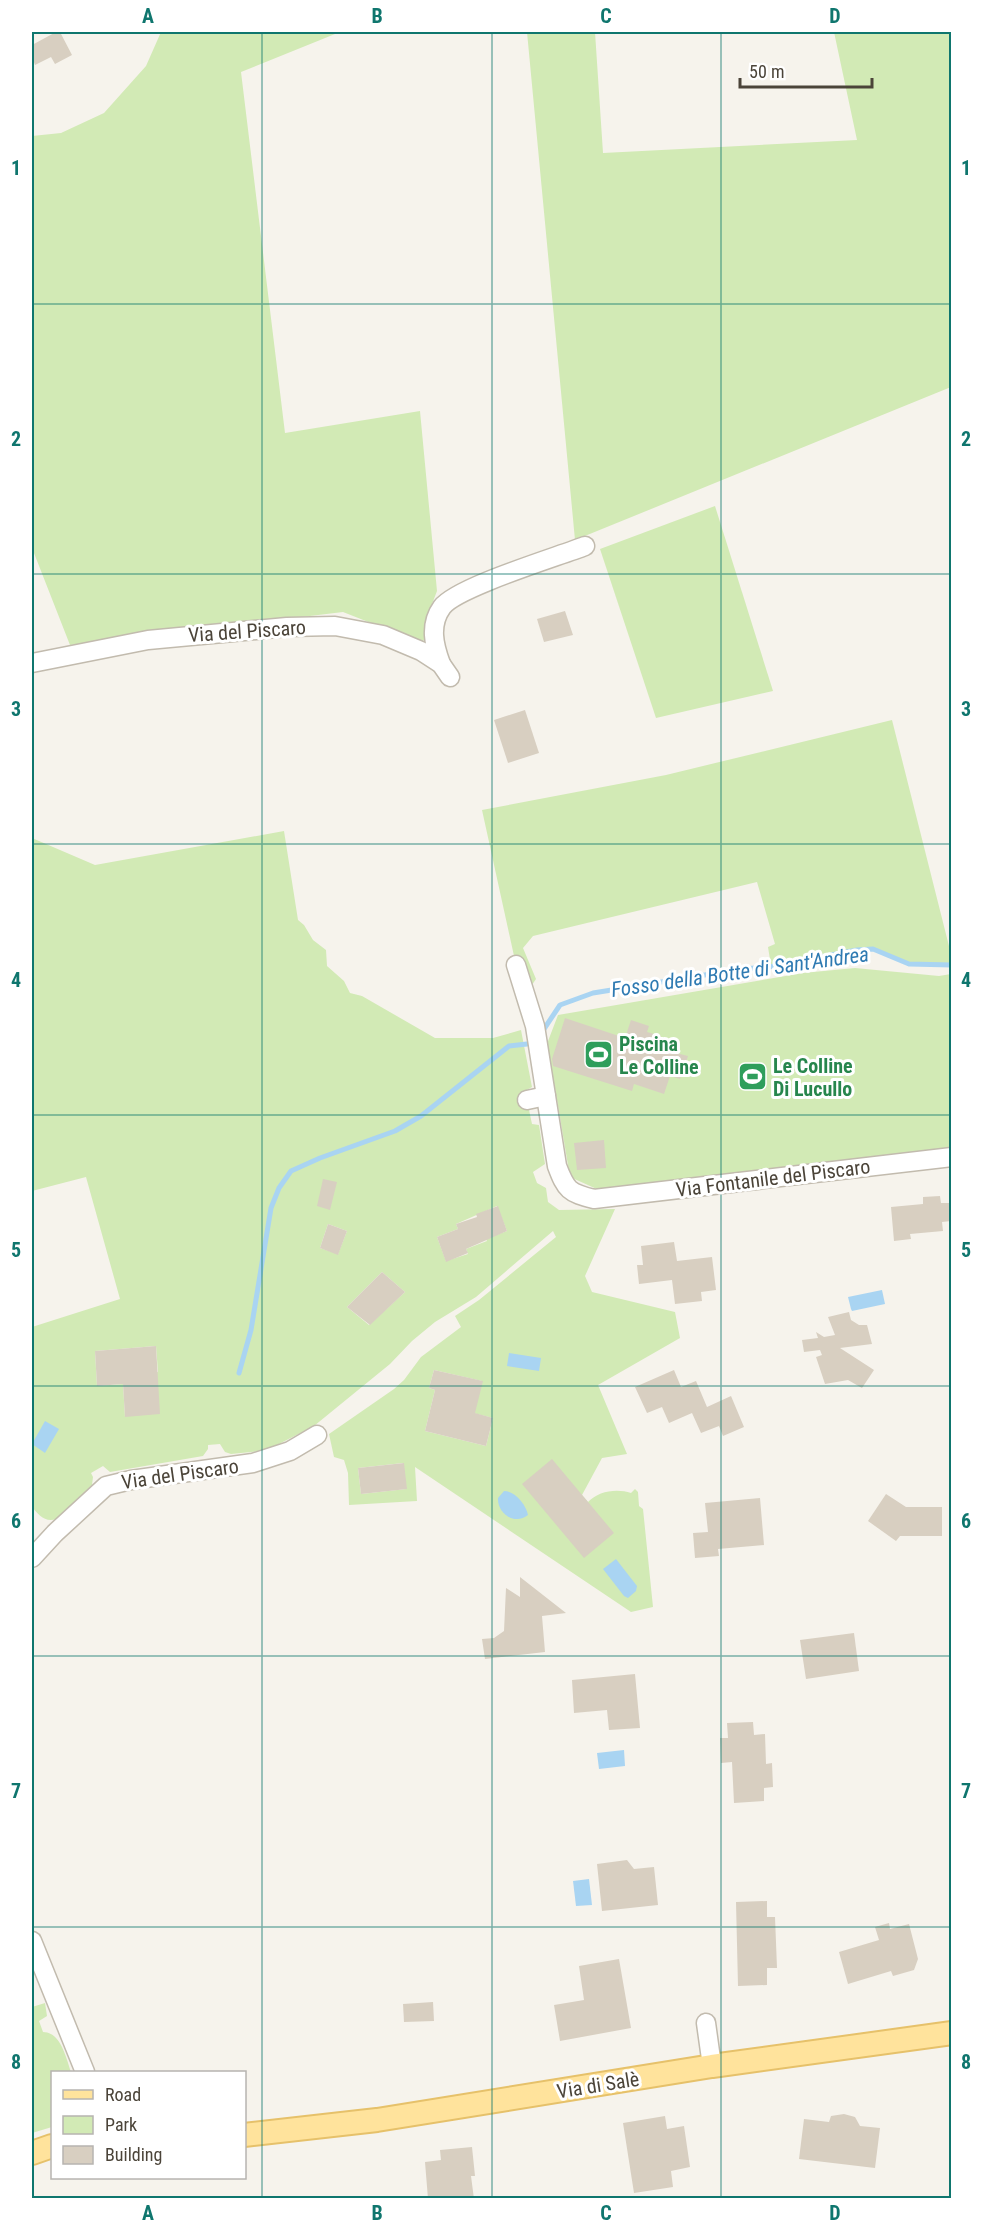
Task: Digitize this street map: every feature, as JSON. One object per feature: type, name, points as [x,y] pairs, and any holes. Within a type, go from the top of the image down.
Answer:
[{"type":"main road","name":"Via di Salè","points":[[246,2135],[377,2120],[712,2066],[951,2033]]},
{"type":"main road","points":[[32,2153],[51,2146]]},
{"type":"street","name":"Via del Piscaro","points":[[32,663],[148,639],[287,627],[335,626],[383,635],[421,651],[445,671],[433,643],[440,609],[446,602],[472,588],[585,546]]},
{"type":"street","points":[[516,965],[535,1026],[546,1096],[527,1100]]},
{"type":"street","points":[[525,995],[536,979]]},
{"type":"street","name":"Via Fontanile del Piscaro","points":[[546,1096],[557,1166],[565,1187],[578,1196],[594,1199],[951,1157]]},
{"type":"street","name":"Via del Piscaro","points":[[32,1558],[106,1486],[115,1482],[253,1463],[290,1451],[317,1435]]},
{"type":"street","points":[[32,1941],[84,2071]]},
{"type":"street","points":[[706,2023],[712,2066]]},
{"type":"green space","points":[[161,32],[340,32],[241,72],[285,433],[420,411],[437,591],[424,625],[425,640],[419,642],[343,612],[70,645],[32,548],[32,136],[61,133],[104,113],[146,66]]},
{"type":"green space","points":[[527,32],[595,32],[603,153],[857,140],[834,32],[951,32],[951,387],[575,540]]},
{"type":"green space","points":[[715,506],[773,691],[656,718],[600,549]]},
{"type":"green space","points":[[892,720],[951,954],[951,965],[909,964],[873,949],[838,953],[771,966],[768,947],[775,944],[757,882],[533,936],[523,948],[536,979],[525,995],[516,965],[482,810],[666,775]]},
{"type":"green space","points":[[284,831],[298,920],[313,940],[326,950],[327,966],[344,981],[350,993],[362,996],[435,1038],[493,1038],[521,1030],[532,1087],[525,1091],[532,1124],[539,1125],[545,1164],[533,1172],[537,1183],[546,1188],[548,1202],[559,1210],[615,1209],[585,1276],[592,1292],[675,1312],[680,1338],[598,1385],[627,1454],[602,1458],[582,1495],[588,1502],[597,1495],[608,1492],[631,1493],[635,1489],[638,1492],[639,1506],[643,1509],[653,1607],[631,1612],[415,1467],[417,1501],[349,1505],[348,1473],[344,1460],[334,1457],[329,1434],[404,1380],[421,1357],[461,1327],[455,1316],[479,1300],[556,1237],[553,1231],[476,1297],[435,1322],[412,1341],[390,1364],[314,1426],[261,1451],[231,1454],[225,1452],[220,1444],[208,1445],[203,1456],[110,1472],[103,1466],[91,1473],[92,1485],[56,1519],[45,1519],[32,1507],[32,1327],[120,1299],[86,1177],[32,1191],[32,838],[95,865]],"holes":[[[497,1206],[507,1231],[466,1249],[468,1254],[446,1261],[437,1237],[458,1229],[456,1224]],[[328,1224],[347,1231],[338,1254],[320,1248]],[[382,1272],[405,1292],[369,1325],[347,1307]],[[156,1346],[158,1372],[151,1373],[125,1417],[123,1384],[97,1386],[95,1351]],[[434,1370],[482,1381],[473,1413],[493,1418],[486,1446],[425,1431],[435,1390],[429,1388]],[[403,1463],[406,1489],[361,1494],[358,1468]]]},
{"type":"green space","name":"Le Colline Di Lucullo","points":[[855,968],[939,976],[951,974],[951,1148],[599,1190],[570,1177],[555,1088],[545,1049],[558,1015],[803,973]]},
{"type":"green space","points":[[45,2003],[47,2016],[39,2021],[43,2032],[54,2036],[58,2041],[71,2071],[51,2071],[51,2127],[32,2133],[32,2007]]},
{"type":"water","points":[[882,1290],[885,1304],[852,1311],[848,1297]]},
{"type":"water","points":[[509,1353],[541,1358],[539,1371],[507,1366]]},
{"type":"water","points":[[45,1421],[59,1429],[45,1453],[32,1444]]},
{"type":"water","points":[[504,1491],[512,1493],[519,1499],[528,1515],[518,1519],[513,1518],[500,1509],[498,1498]]},
{"type":"water","points":[[616,1559],[637,1586],[636,1591],[628,1598],[603,1569]]},
{"type":"water","points":[[624,1750],[625,1766],[599,1769],[597,1753]]},
{"type":"water","points":[[589,1879],[592,1905],[576,1906],[573,1881]]},
{"type":"building","points":[[60,32],[72,55],[55,64],[51,57],[35,65],[32,45]]},
{"type":"building","points":[[565,611],[573,635],[544,642],[537,619]]},
{"type":"building","points":[[525,710],[539,753],[508,763],[494,720]]},
{"type":"building","name":"Piscina Le Colline","points":[[565,1018],[625,1038],[631,1020],[649,1026],[647,1032],[661,1036],[659,1042],[678,1048],[676,1053],[688,1056],[680,1079],[670,1076],[664,1094],[634,1084],[632,1091],[553,1066],[552,1059]]},
{"type":"building","points":[[604,1140],[606,1168],[577,1170],[574,1143]]},
{"type":"building","points":[[323,1179],[337,1182],[330,1210],[317,1206]]},
{"type":"building","points":[[940,1196],[941,1203],[951,1203],[951,1221],[942,1222],[943,1231],[910,1234],[911,1239],[894,1241],[891,1207],[923,1204],[923,1197]]},
{"type":"building","points":[[498,1206],[507,1231],[466,1249],[468,1253],[446,1262],[437,1237],[458,1229],[456,1224],[477,1217],[476,1214]]},
{"type":"building","points":[[328,1224],[347,1231],[338,1255],[320,1248]]},
{"type":"building","points":[[674,1242],[677,1261],[712,1257],[716,1290],[701,1292],[702,1301],[675,1304],[672,1280],[639,1284],[637,1265],[643,1265],[641,1246]]},
{"type":"building","points":[[382,1272],[405,1292],[370,1325],[347,1307]]},
{"type":"building","points":[[849,1312],[851,1320],[859,1325],[867,1325],[872,1344],[840,1348],[874,1370],[862,1388],[848,1380],[825,1384],[816,1357],[822,1355],[820,1350],[804,1352],[802,1340],[818,1338],[816,1332],[824,1337],[835,1335],[828,1317]]},
{"type":"building","points":[[156,1346],[160,1414],[125,1417],[123,1384],[97,1386],[95,1351]]},
{"type":"building","points":[[434,1370],[483,1381],[475,1413],[493,1418],[486,1446],[425,1431],[435,1390],[429,1388]]},
{"type":"building","points":[[674,1370],[681,1387],[696,1381],[707,1407],[731,1396],[744,1427],[723,1436],[719,1426],[701,1433],[692,1413],[669,1423],[662,1407],[647,1413],[635,1387]]},
{"type":"building","points":[[552,1459],[614,1533],[584,1558],[522,1484]]},
{"type":"building","points":[[404,1463],[407,1489],[361,1494],[358,1468]]},
{"type":"building","points":[[886,1494],[906,1507],[942,1507],[942,1536],[900,1536],[896,1541],[868,1521]]},
{"type":"building","points":[[760,1498],[764,1545],[718,1549],[719,1556],[695,1558],[693,1533],[708,1532],[705,1503]]},
{"type":"building","points":[[520,1577],[566,1613],[542,1616],[545,1652],[485,1659],[482,1639],[494,1638],[504,1631],[506,1588],[520,1597]]},
{"type":"building","points":[[854,1633],[859,1671],[806,1679],[800,1640]]},
{"type":"building","points":[[635,1674],[640,1728],[609,1730],[607,1710],[574,1713],[572,1680]]},
{"type":"building","points":[[753,1722],[754,1735],[765,1734],[766,1764],[772,1763],[773,1787],[764,1788],[764,1801],[734,1803],[732,1762],[721,1763],[720,1738],[728,1738],[727,1723]]},
{"type":"building","points":[[627,1860],[634,1869],[654,1867],[658,1905],[602,1911],[597,1864]]},
{"type":"building","points":[[767,1901],[767,1917],[775,1917],[777,1968],[767,1968],[767,1985],[738,1986],[736,1902]]},
{"type":"building","points":[[889,1923],[890,1929],[909,1924],[918,1959],[914,1970],[893,1976],[891,1971],[848,1984],[839,1952],[879,1940],[875,1927]]},
{"type":"building","points":[[619,1959],[631,2028],[560,2041],[554,2005],[584,2000],[579,1966]]},
{"type":"building","points":[[433,2002],[434,2021],[404,2022],[403,2004]]},
{"type":"building","points":[[844,2114],[855,2117],[860,2126],[880,2128],[875,2168],[799,2159],[804,2119],[829,2122],[831,2116]]},
{"type":"building","points":[[665,2116],[667,2129],[684,2126],[690,2167],[671,2171],[673,2187],[634,2193],[623,2123]]},
{"type":"building","points":[[472,2147],[475,2176],[471,2176],[474,2199],[428,2199],[425,2162],[441,2160],[440,2150]]},
{"type":"waterway","name":"Fosso della Botte di Sant'Andrea","points":[[542,1032],[560,1005],[593,993],[742,969],[769,967],[857,950],[873,949],[909,964],[952,965]]},
{"type":"waterway","name":"Fosso della Botte di Sant'Andrea","points":[[239,1373],[251,1330],[271,1208],[279,1188],[291,1171],[395,1131],[421,1116],[509,1046],[527,1044]]},
{"type":"place","name":"Piscina Le Colline","points":[[598,1055]]},
{"type":"place","name":"Le Colline Di Lucullo","points":[[752,1077]]}]
